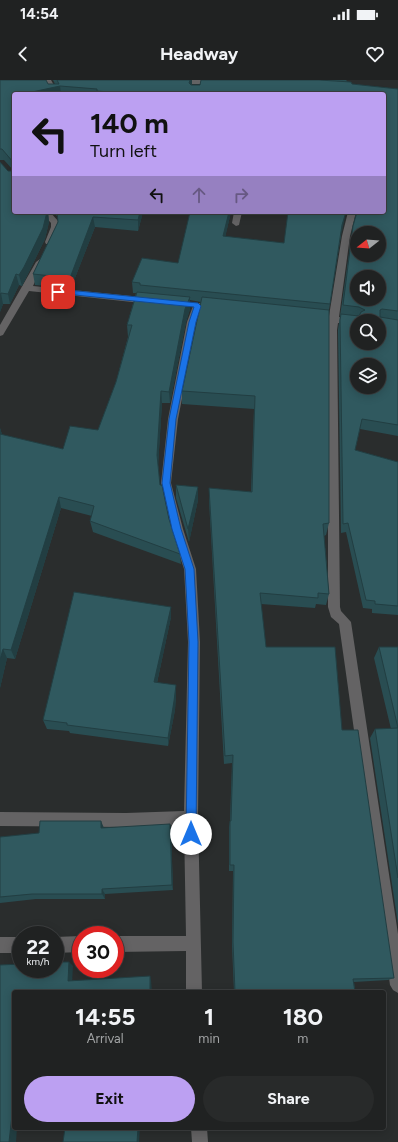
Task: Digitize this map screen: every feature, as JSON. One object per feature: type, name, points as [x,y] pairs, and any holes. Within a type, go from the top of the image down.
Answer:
[{"type":"street","points":[[47,80],[54,92]]},
{"type":"street","points":[[165,81],[198,83],[222,82]]},
{"type":"street","points":[[0,333],[27,288],[55,227],[55,222],[47,214]]},
{"type":"street","points":[[236,223],[238,214]]},
{"type":"street","points":[[352,214],[333,320],[334,607],[335,613],[345,622],[398,985]]},
{"type":"street","points":[[27,288],[159,302]]},
{"type":"street","points":[[194,990],[191,818],[194,642],[190,569],[177,529],[166,483],[173,419],[194,305],[229,309]]},
{"type":"street","points":[[302,317],[350,321]]},
{"type":"street","points":[[0,819],[126,820],[191,818]]},
{"type":"street","points":[[124,944],[192,943]]},
{"type":"street","points":[[0,945],[12,945]]},
{"type":"street","points":[[199,1130],[200,1142]]},
{"type":"building","points":[[0,80],[46,80],[48,84],[59,84],[57,80],[190,80],[189,83],[191,85],[200,85],[201,80],[319,80],[351,82],[352,84],[398,89],[398,311],[382,309],[380,310],[380,314],[360,314],[365,310],[359,307],[351,306],[386,306],[386,270],[350,270],[350,306],[343,305],[350,250],[350,262],[386,262],[386,226],[353,226],[356,214],[386,214],[386,92],[109,92],[97,91],[97,89],[60,86],[32,92],[12,92],[12,161],[2,149],[0,149]]},
{"type":"building","points":[[0,162],[8,171],[12,171],[12,214],[46,214],[43,228],[24,267],[19,275],[16,274],[8,294],[1,293],[0,295]]},
{"type":"building","points":[[57,214],[140,214],[138,220],[93,217],[70,278],[33,274],[58,222]]},
{"type":"building","points":[[190,214],[228,214],[223,236],[284,243],[288,214],[345,214],[342,225],[330,304],[140,285],[140,283],[132,282],[142,258],[178,263]]},
{"type":"building","points":[[137,292],[190,297],[185,309],[169,392],[161,391],[157,455],[160,485],[162,485],[169,519],[180,554],[90,521],[94,506],[59,497],[11,650],[3,649],[0,660],[0,434],[63,449],[70,426],[98,430],[116,382],[132,325],[127,325]]},
{"type":"building","points":[[202,297],[329,310],[329,523],[323,524],[329,594],[318,593],[318,598],[260,593],[266,647],[335,647],[342,730],[358,730],[394,978],[353,979],[355,990],[235,990],[233,942],[234,865],[230,865],[233,755],[225,756],[209,488],[252,492],[255,396],[182,391]]},
{"type":"building","points":[[341,314],[350,315],[350,350],[386,350],[386,318],[398,320],[398,425],[362,419],[355,450],[398,462],[398,606],[375,604],[375,601],[366,600],[348,523],[343,524]]},
{"type":"building","points":[[176,485],[198,487],[188,529]]},
{"type":"building","points":[[74,592],[171,607],[154,682],[176,685],[168,738],[67,725],[67,723],[43,720]]},
{"type":"building","points":[[379,647],[398,647],[398,728]]},
{"type":"building","points":[[398,728],[398,878],[375,729]]},
{"type":"building","points":[[40,821],[101,821],[101,828],[170,824],[172,885],[102,889],[102,894],[32,894],[0,897],[0,837],[39,833]]},
{"type":"building","points":[[64,962],[69,962],[68,981],[150,976],[150,990],[12,990],[12,1116],[9,1142],[0,1142],[0,965],[12,964],[12,978],[64,978]]},
{"type":"building","points":[[65,1130],[138,1130],[137,1142],[63,1142]]},
{"type":"route","points":[[58,292],[198,306],[192,322],[173,419],[166,483],[177,529],[190,569],[194,642],[191,834]]}]
